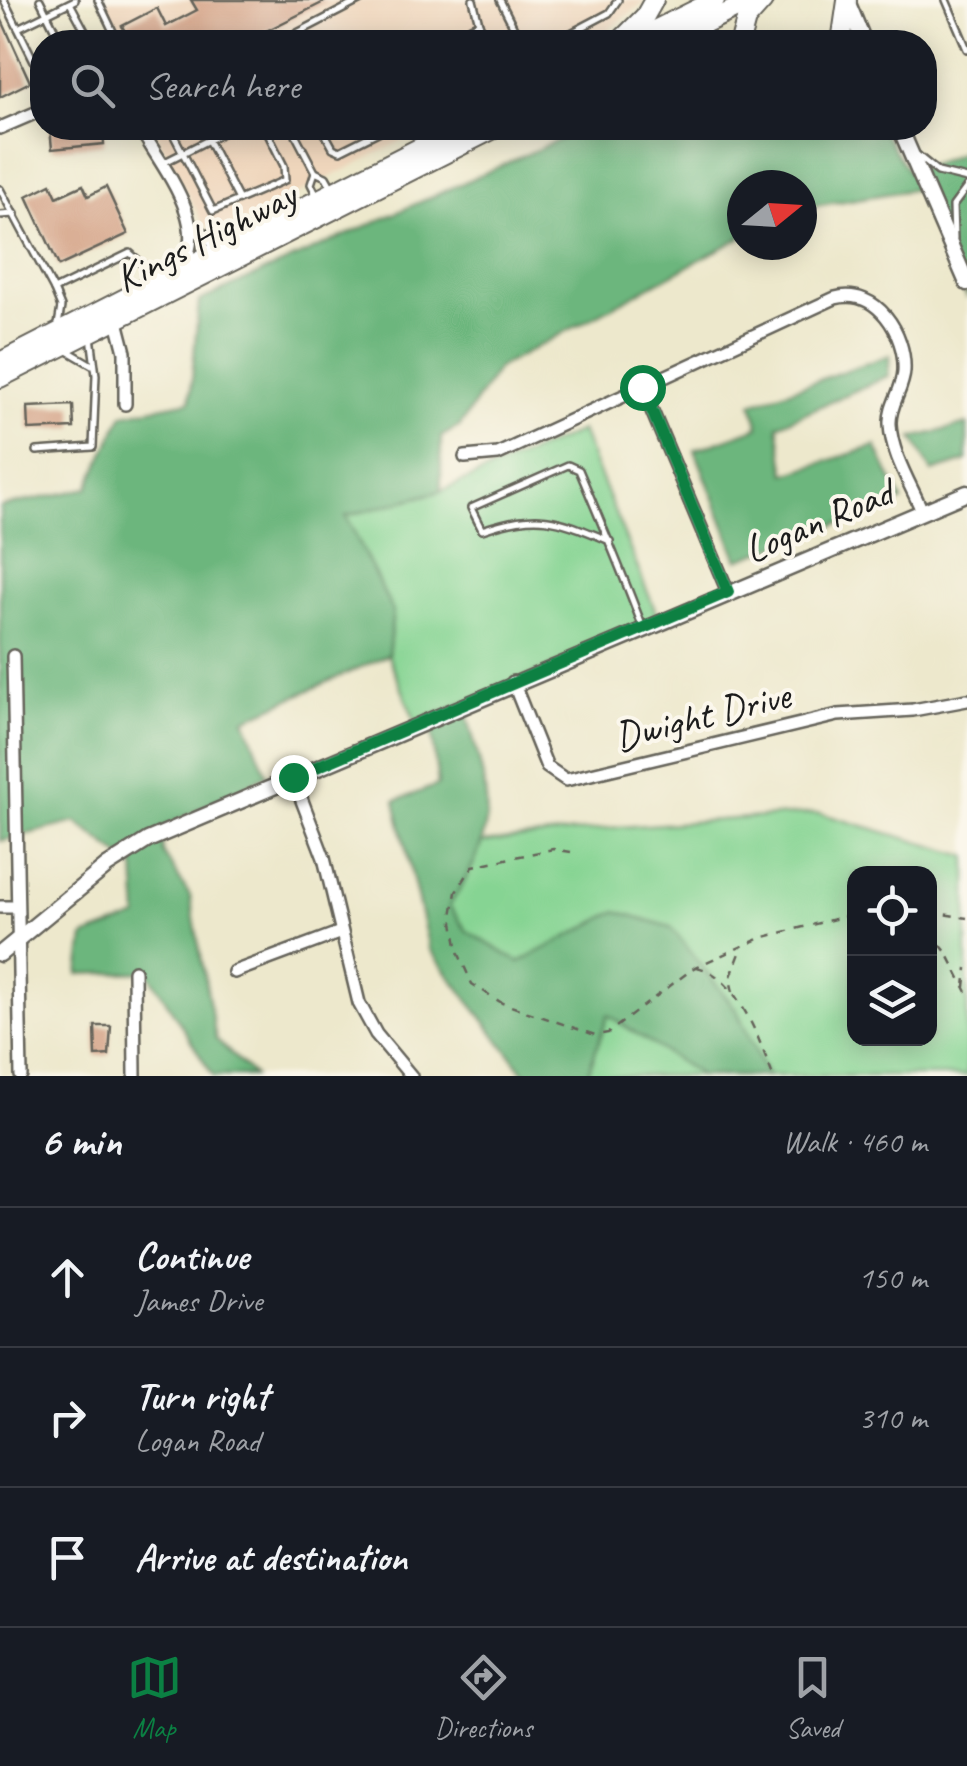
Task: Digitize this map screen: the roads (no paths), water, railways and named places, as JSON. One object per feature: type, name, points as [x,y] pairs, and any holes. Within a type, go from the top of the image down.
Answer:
[{"type":"main road","points":[[630,30],[654,0]]},
{"type":"main road","points":[[654,30],[715,0]]},
{"type":"main road","points":[[692,30],[753,0]]},
{"type":"main road","points":[[743,30],[746,20],[764,0]]},
{"type":"main road","points":[[843,30],[847,0]]},
{"type":"main road","name":"Kings Highway","points":[[0,378],[160,279],[434,140]]},
{"type":"main road","name":"Kings Highway","points":[[0,362],[92,333],[472,140]]},
{"type":"street","points":[[847,0],[859,30]]},
{"type":"street","points":[[0,128],[30,115]]},
{"type":"street","points":[[147,140],[192,227],[191,252],[181,268]]},
{"type":"street","points":[[906,140],[967,283]]},
{"type":"street","points":[[192,227],[216,242],[233,242]]},
{"type":"street","points":[[465,457],[498,454],[836,298],[866,298],[887,316],[902,353],[902,384],[890,424],[922,512]]},
{"type":"street","points":[[117,321],[125,352],[125,404]]},
{"type":"street","points":[[642,387],[728,592]]},
{"type":"street","name":"Logan Road","points":[[0,954],[148,840],[512,682],[967,493]]},
{"type":"street","points":[[13,656],[20,1076]]},
{"type":"street","name":"Dwight Drive","points":[[512,682],[547,767],[566,780],[838,714],[914,710],[967,700]]},
{"type":"street","points":[[293,777],[324,858],[363,1012],[404,1074]]},
{"type":"street","points":[[0,907],[18,906]]},
{"type":"street","points":[[234,972],[342,932]]},
{"type":"street","points":[[134,972],[136,1076]]},
{"type":"lane","points":[[4,0],[30,52]]},
{"type":"lane","points":[[40,0],[55,30]]},
{"type":"lane","points":[[98,0],[112,30]]},
{"type":"lane","points":[[304,30],[361,0]]},
{"type":"lane","points":[[474,0],[481,30]]},
{"type":"lane","points":[[500,0],[515,30]]},
{"type":"lane","points":[[577,30],[610,13],[618,0]]},
{"type":"lane","points":[[946,0],[967,49]]},
{"type":"lane","points":[[18,28],[71,1],[85,30]]},
{"type":"lane","points":[[463,30],[478,23]]},
{"type":"lane","points":[[176,140],[213,211],[285,180],[270,140]]},
{"type":"lane","points":[[160,164],[208,140],[238,198]]},
{"type":"lane","points":[[298,140],[315,172],[326,176],[325,195]]},
{"type":"lane","points":[[331,140],[340,152],[363,140]]},
{"type":"lane","points":[[908,145],[938,172],[967,179]]},
{"type":"lane","points":[[315,172],[311,184],[325,195]]},
{"type":"lane","points":[[958,261],[953,206],[967,187]]},
{"type":"lane","points":[[0,189],[61,307],[58,342],[94,368]]},
{"type":"lane","points":[[0,215],[15,214]]},
{"type":"lane","points":[[54,290],[130,253],[160,279]]},
{"type":"lane","points":[[37,451],[93,448],[92,333]]},
{"type":"lane","points":[[610,541],[554,518],[537,516],[482,530],[471,508],[574,466],[610,541],[643,628]]}]
